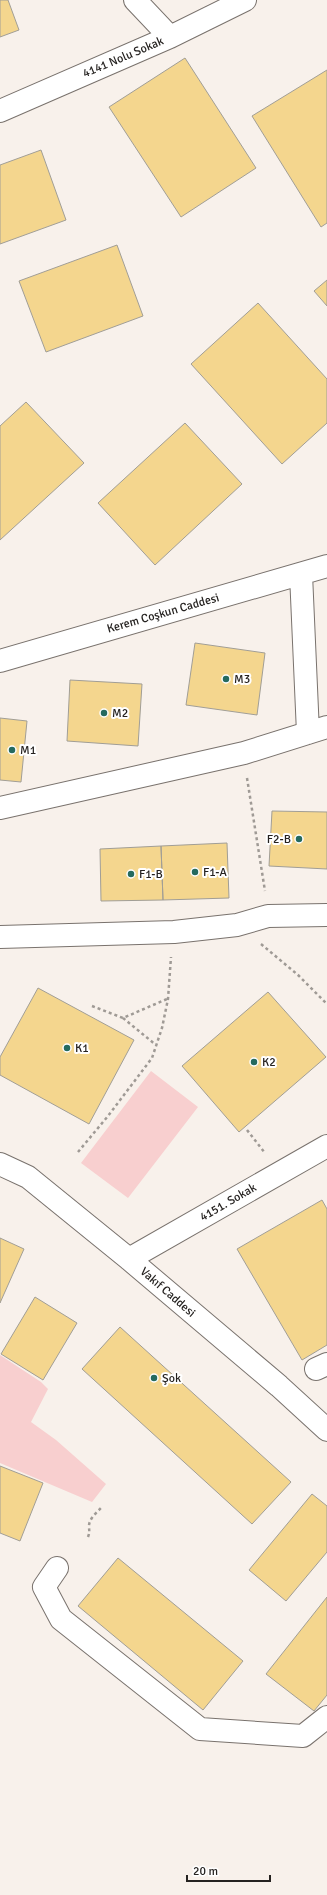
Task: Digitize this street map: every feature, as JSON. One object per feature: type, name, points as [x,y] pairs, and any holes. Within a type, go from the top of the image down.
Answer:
[{"type":"street","points":[[135,0],[170,37]]},
{"type":"street","name":"4141 Nolu Sokak","points":[[0,111],[170,37],[245,0]]},
{"type":"street","name":"Kerem Coşkun Caddesi","points":[[0,661],[327,566]]},
{"type":"street","points":[[0,808],[244,753],[318,730],[301,574]]},
{"type":"street","points":[[0,937],[174,932],[238,925],[268,916],[327,915]]},
{"type":"street","name":"4151. Sokak","points":[[129,1259],[327,1146]]},
{"type":"street","name":"Vakıf Caddesi","points":[[0,1164],[28,1177],[129,1259],[280,1386],[327,1430]]},
{"type":"street","points":[[57,1568],[44,1587],[61,1619],[200,1730],[303,1736],[327,1716]]},
{"type":"path","points":[[244,753],[268,916]]},
{"type":"path","points":[[238,925],[298,975],[327,1004]]},
{"type":"path","points":[[78,1152],[108,1116],[147,1063],[156,1045],[162,1028],[168,999],[174,932]]},
{"type":"path","points":[[123,1018],[168,999]]},
{"type":"path","points":[[92,1006],[123,1018],[156,1045]]},
{"type":"path","points":[[88,1537],[90,1532],[89,1525],[92,1518],[101,1508]]},
{"type":"shaded area","points":[[151,1071],[198,1107],[128,1198],[81,1163]]},
{"type":"shaded area","points":[[0,1355],[41,1382],[48,1389],[31,1422],[56,1440],[106,1484],[92,1502],[0,1463]]},
{"type":"building","points":[[0,0],[8,0],[19,30],[0,37]]},
{"type":"building","points":[[185,58],[256,168],[181,217],[109,107]]},
{"type":"building","points":[[327,70],[327,223],[321,227],[252,116]]},
{"type":"building","points":[[41,150],[66,220],[0,244],[0,165]]},
{"type":"building","points":[[117,245],[143,316],[46,352],[19,281]]},
{"type":"building","points":[[327,280],[327,306],[314,291]]},
{"type":"building","points":[[258,303],[327,379],[327,423],[282,464],[191,364]]},
{"type":"building","points":[[26,402],[84,463],[0,540],[0,426]]},
{"type":"building","points":[[185,423],[242,484],[155,565],[98,503]]},
{"type":"building","name":"M3","points":[[195,643],[265,653],[257,715],[186,705]]},
{"type":"building","name":"M2","points":[[70,680],[142,684],[138,746],[67,741]]},
{"type":"building","name":"M1","points":[[0,718],[27,721],[21,782],[0,780]]},
{"type":"building","name":"F2-B","points":[[272,811],[327,812],[327,869],[269,866]]},
{"type":"building","name":"F1-A","points":[[227,843],[229,898],[163,900],[161,846]]},
{"type":"building","name":"F1-B","points":[[161,846],[163,900],[101,901],[100,849]]},
{"type":"building","name":"K1","points":[[38,988],[134,1040],[89,1124],[0,1075],[0,1057]]},
{"type":"building","name":"K2","points":[[268,992],[326,1057],[239,1132],[182,1066]]},
{"type":"building","points":[[322,1200],[327,1209],[327,1345],[302,1360],[237,1249]]},
{"type":"building","points":[[0,1238],[24,1249],[0,1303]]},
{"type":"building","points":[[35,1297],[77,1323],[43,1380],[1,1354]]},
{"type":"building","points":[[120,1327],[291,1482],[252,1524],[82,1369]]},
{"type":"building","points":[[0,1466],[43,1483],[20,1541],[0,1533]]},
{"type":"building","points":[[312,1494],[327,1506],[327,1552],[286,1601],[249,1570]]},
{"type":"building","points":[[118,1558],[243,1661],[203,1710],[78,1606]]},
{"type":"building","points":[[327,1597],[327,1695],[314,1711],[266,1674]]},
{"type":"place","name":"M3","points":[[226,679]]},
{"type":"place","name":"M2","points":[[104,713]]},
{"type":"place","name":"M1","points":[[12,750]]},
{"type":"place","name":"F2-B","points":[[299,839]]},
{"type":"place","name":"F1-A","points":[[195,872]]},
{"type":"place","name":"F1-B","points":[[131,874]]},
{"type":"place","name":"K1","points":[[67,1048]]},
{"type":"place","name":"K2","points":[[254,1062]]},
{"type":"place","name":"Şok","points":[[154,1378]]}]
